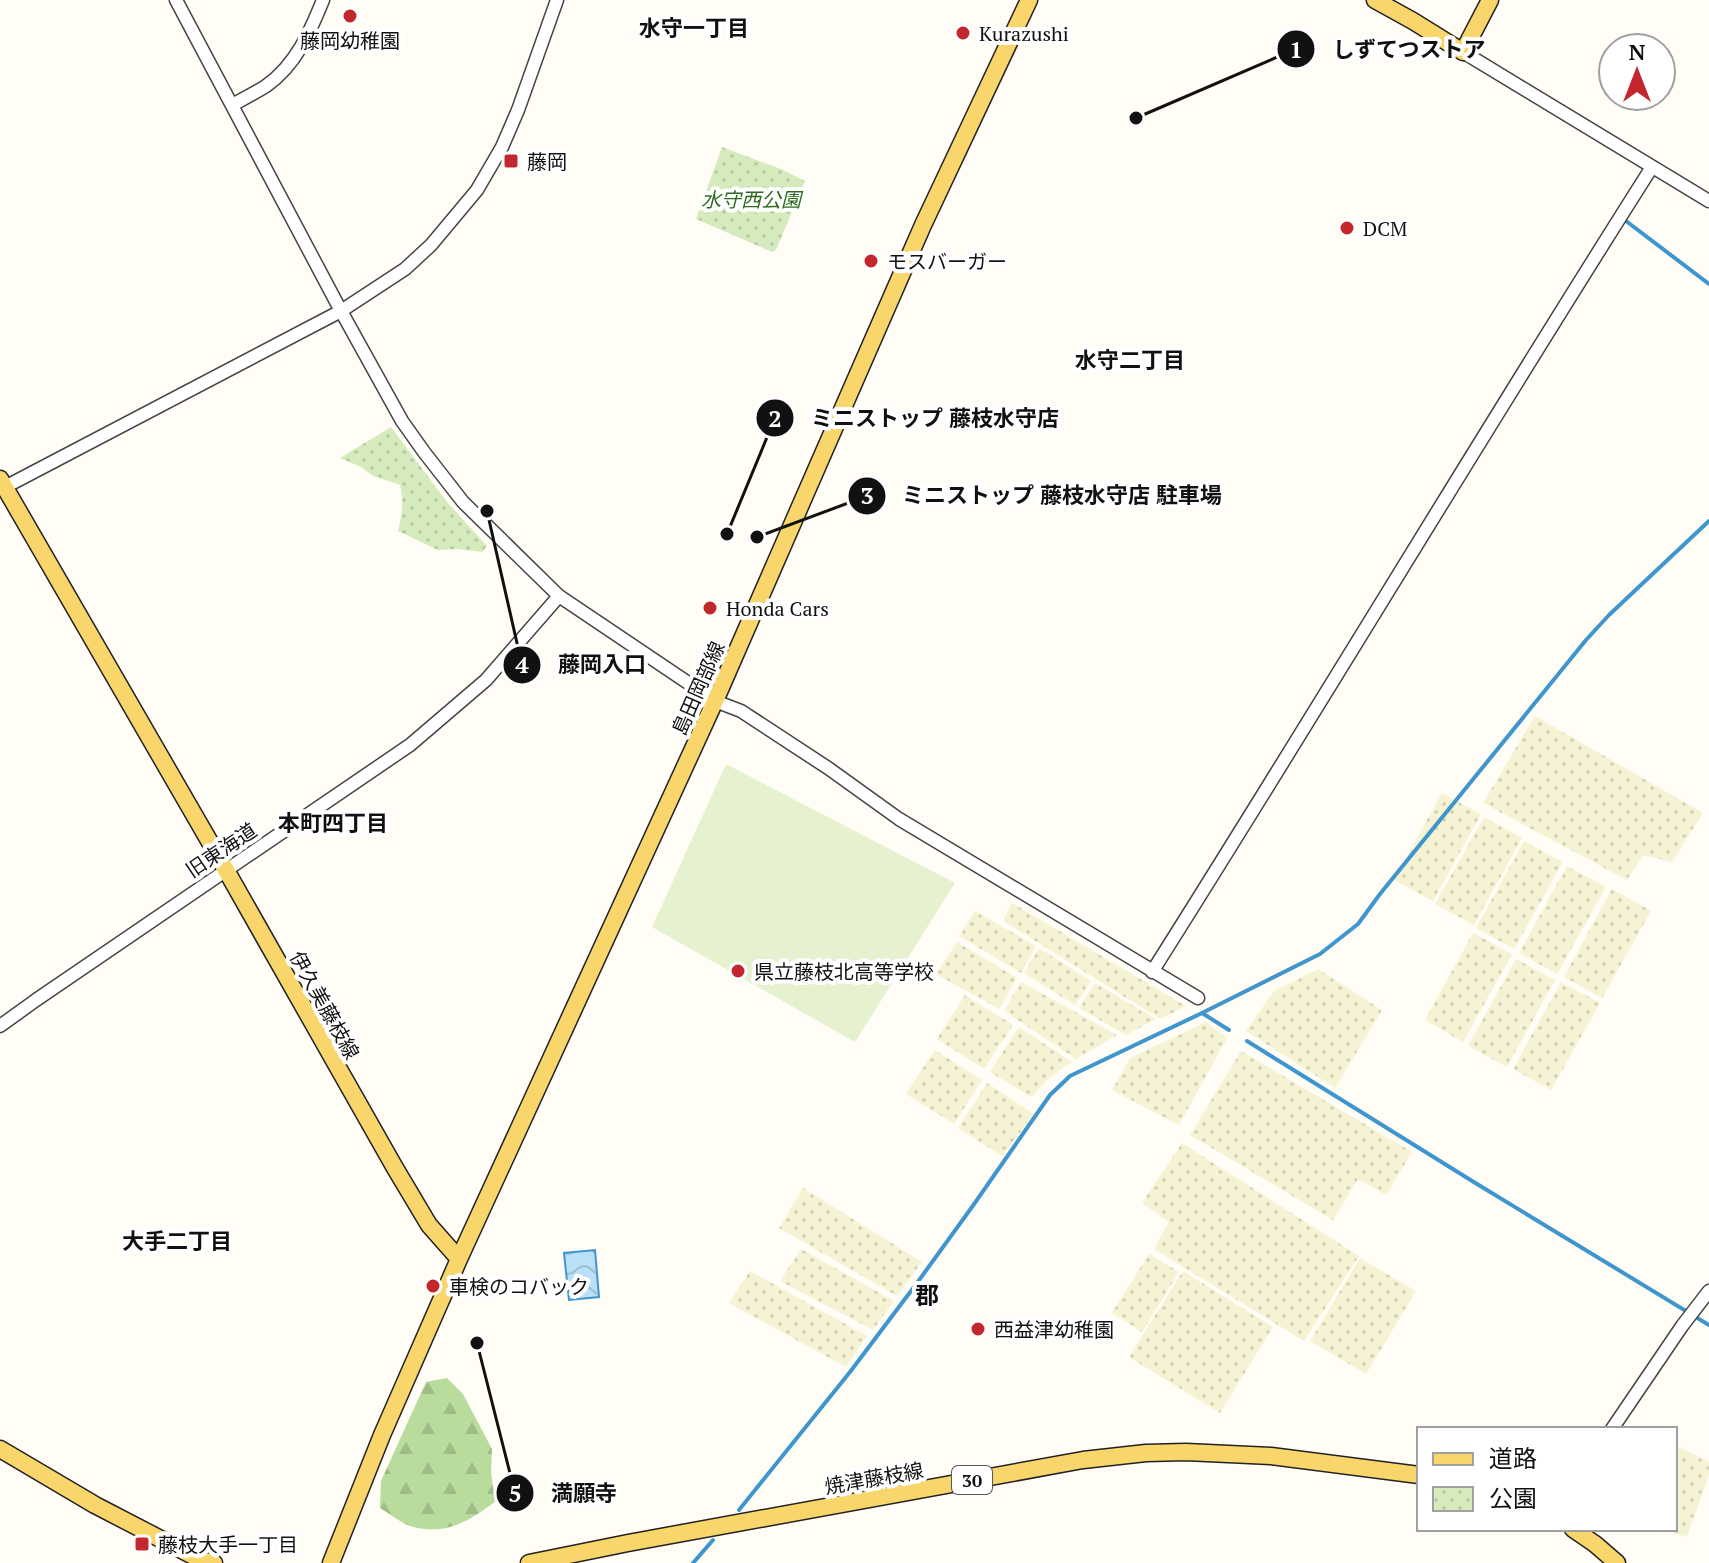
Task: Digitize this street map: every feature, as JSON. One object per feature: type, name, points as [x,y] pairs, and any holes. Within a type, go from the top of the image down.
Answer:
[{"type":"main road","name":"島田岡部線","points":[[459,1259],[715,701],[923,225],[1029,0]]},
{"type":"main road","points":[[1375,0],[1463,52],[1490,0]]},
{"type":"main road","name":"伊久美藤枝線","points":[[2,483],[395,1168],[429,1225],[459,1259]]},
{"type":"main road","points":[[331,1563],[382,1435],[459,1259]]},
{"type":"main road","points":[[0,1449],[95,1505],[201,1560],[214,1563]]},
{"type":"main road","name":"焼津藤枝線","points":[[529,1563],[1083,1460],[1146,1453],[1271,1456],[1417,1475]]},
{"type":"main road","points":[[1576,1531],[1617,1563]]},
{"type":"street","points":[[176,0],[402,421],[463,502],[559,596],[715,701],[741,711],[828,768],[899,819],[1198,998]]},
{"type":"street","points":[[232,105],[266,86],[293,60],[323,0]]},
{"type":"street","points":[[2,483],[341,311],[405,269],[431,245],[477,190],[502,147],[557,0]]},
{"type":"street","points":[[1463,52],[1709,201]]},
{"type":"street","points":[[1152,972],[1505,399],[1652,167]]},
{"type":"street","name":"旧東海道","points":[[0,1026],[433,727],[486,680],[559,596]]},
{"type":"street","points":[[1613,1427],[1709,1291]]},
{"type":"shaded area","points":[[1535,716],[1703,813],[1672,862],[1643,855],[1627,880],[1483,803]]},
{"type":"shaded area","points":[[1442,793],[1481,814],[1433,901],[1394,880]]},
{"type":"shaded area","points":[[1484,817],[1522,838],[1474,925],[1435,904]]},
{"type":"shaded area","points":[[1524,841],[1563,862],[1514,949],[1476,928]]},
{"type":"shaded area","points":[[1567,866],[1606,887],[1557,974],[1519,953]]},
{"type":"shaded area","points":[[1612,889],[1651,911],[1602,998],[1564,977]]},
{"type":"shaded area","points":[[1012,903],[1186,1006],[1160,1019],[1003,921]]},
{"type":"shaded area","points":[[975,911],[1036,946],[1021,973],[959,936]]},
{"type":"shaded area","points":[[1473,933],[1512,954],[1463,1042],[1425,1020]]},
{"type":"shaded area","points":[[957,942],[1017,978],[999,1009],[936,974]]},
{"type":"shaded area","points":[[1039,948],[1091,981],[1075,1005],[1024,973]]},
{"type":"shaded area","points":[[1516,959],[1555,980],[1507,1067],[1468,1046]]},
{"type":"shaded area","points":[[1318,969],[1382,1010],[1335,1088],[1246,1031],[1274,991]]},
{"type":"shaded area","points":[[1021,982],[1117,1035],[1076,1059],[1004,1011]]},
{"type":"shaded area","points":[[1561,982],[1600,1003],[1551,1090],[1513,1069]]},
{"type":"shaded area","points":[[1095,983],[1156,1019],[1126,1035],[1079,1008]]},
{"type":"shaded area","points":[[965,995],[1013,1025],[984,1069],[937,1039]]},
{"type":"shaded area","points":[[1206,1022],[1227,1038],[1179,1125],[1112,1090],[1130,1058]]},
{"type":"shaded area","points":[[1019,1027],[1072,1062],[1050,1077],[1031,1097],[990,1072]]},
{"type":"shaded area","points":[[935,1050],[982,1080],[954,1124],[906,1094]]},
{"type":"shaded area","points":[[1241,1051],[1412,1152],[1386,1195],[1358,1179],[1333,1220],[1190,1135]]},
{"type":"shaded area","points":[[987,1083],[1034,1114],[1002,1156],[958,1128]]},
{"type":"shaded area","points":[[1182,1143],[1359,1256],[1304,1341],[1154,1249],[1169,1222],[1142,1203]]},
{"type":"shaded area","points":[[803,1188],[922,1262],[897,1296],[779,1228]]},
{"type":"shaded area","points":[[801,1249],[894,1301],[873,1330],[780,1281]]},
{"type":"shaded area","points":[[1149,1254],[1179,1272],[1142,1332],[1112,1313]]},
{"type":"shaded area","points":[[1360,1258],[1416,1291],[1366,1374],[1310,1341]]},
{"type":"shaded area","points":[[750,1271],[867,1336],[846,1367],[729,1303]]},
{"type":"shaded area","points":[[1183,1271],[1273,1327],[1220,1413],[1129,1357]]},
{"type":"shaded area","points":[[1677,1446],[1709,1462],[1709,1475],[1687,1537],[1670,1531],[1677,1531]]},
{"type":"green space","name":"水守西公園","points":[[722,147],[805,181],[776,250],[772,252],[696,219]]},
{"type":"green space","points":[[391,427],[447,502],[487,546],[482,552],[438,550],[398,531],[402,508],[400,485],[373,476],[340,458]]},
{"type":"green space","points":[[726,764],[955,883],[855,1042],[652,927]]},
{"type":"green space","points":[[447,1378],[463,1394],[492,1449],[495,1502],[448,1528],[413,1527],[380,1508],[381,1481],[426,1382]]},
{"type":"water","points":[[595,1250],[599,1297],[569,1300],[564,1253]]},
{"type":"waterway","points":[[1626,221],[1709,284]]},
{"type":"waterway","points":[[739,1510],[917,1283],[1050,1095],[1070,1076],[1320,954],[1358,924],[1586,640],[1709,521]]},
{"type":"waterway","points":[[1202,1013],[1229,1030]]},
{"type":"waterway","points":[[1247,1041],[1709,1325]]},
{"type":"waterway","points":[[693,1563],[713,1540]]},
{"type":"place","name":"藤岡幼稚園","points":[[350,16]]},
{"type":"place","name":"Kurazushi","points":[[963,33]]},
{"type":"place","name":"しずてつストア","points":[[1136,118]]},
{"type":"place","name":"藤岡","points":[[511,161]]},
{"type":"place","name":"DCM","points":[[1347,228]]},
{"type":"place","name":"モスバーガー","points":[[871,261]]},
{"type":"place","name":"藤岡入口","points":[[487,511]]},
{"type":"place","name":"ミニストップ 藤枝水守店","points":[[727,534]]},
{"type":"place","name":"ミニストップ 藤枝水守店 駐車場","points":[[757,537]]},
{"type":"place","name":"Honda Cars","points":[[710,608]]},
{"type":"place","name":"県立藤枝北高等学校","points":[[738,971]]},
{"type":"place","name":"車検のコバック","points":[[433,1286]]},
{"type":"place","name":"西益津幼稚園","points":[[978,1329]]},
{"type":"place","name":"満願寺","points":[[477,1343]]},
{"type":"place","name":"藤枝大手一丁目","points":[[142,1544]]},
{"type":"district","name":"水守一丁目","points":[[694,27]]},
{"type":"district","name":"水守二丁目","points":[[1130,359]]},
{"type":"district","name":"本町四丁目","points":[[333,822]]},
{"type":"district","name":"大手二丁目","points":[[177,1240]]},
{"type":"district","name":"郡","points":[[927,1295]]}]
